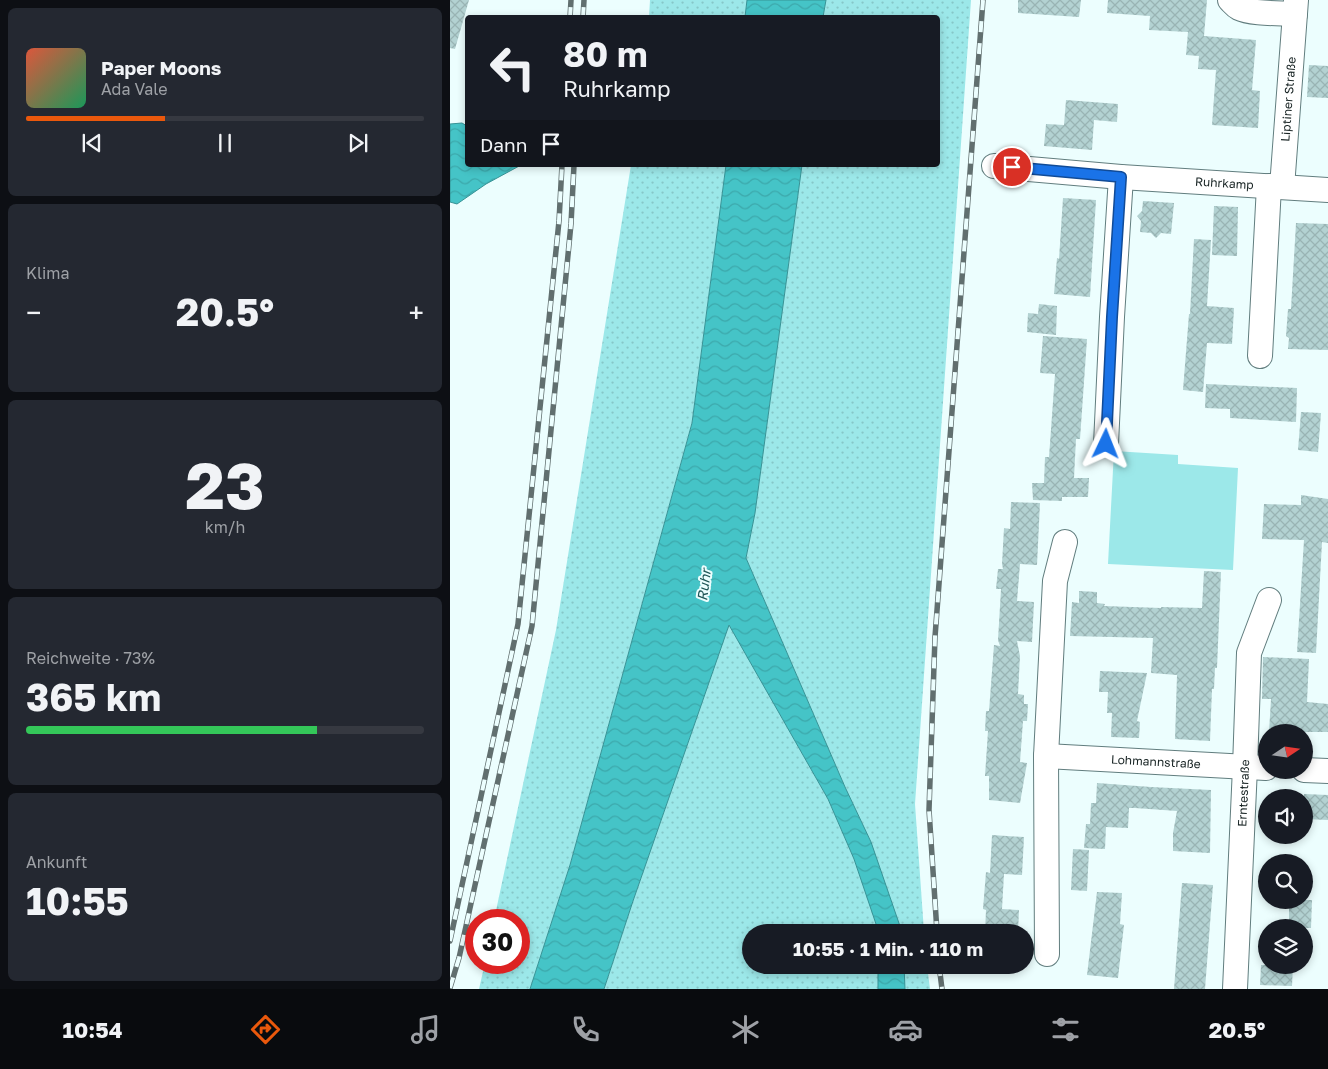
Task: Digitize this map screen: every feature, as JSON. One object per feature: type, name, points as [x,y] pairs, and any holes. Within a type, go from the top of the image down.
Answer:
[{"type":"street","name":"Liptiner Straße","points":[[1230,0],[1234,5],[1247,11],[1296,7],[1260,356]]},
{"type":"street","name":"Ruhrkamp","points":[[994,166],[1121,177],[1328,190]]},
{"type":"street","points":[[1106,444],[1121,177]]},
{"type":"street","points":[[1047,954],[1046,756],[1055,581],[1065,542]]},
{"type":"street","name":"Erntestraße","points":[[1235,989],[1256,768],[1249,653],[1269,600]]},
{"type":"street","name":"Lohmannstraße","points":[[1046,756],[1256,768]]},
{"type":"street","points":[[1313,770],[1328,771]]},
{"type":"shaded area","points":[[650,0],[747,0],[745,15],[649,15]]},
{"type":"shaded area","points":[[826,0],[971,0],[915,804],[923,924],[742,924],[742,974],[928,974],[930,989],[604,989],[729,624],[828,799],[854,859],[871,842],[845,787],[746,558],[755,513],[802,167],[940,167],[940,15],[823,15]]},
{"type":"shaded area","points":[[631,167],[726,167],[692,422],[570,865],[530,989],[479,989],[482,974],[530,974],[530,909],[496,909],[556,630]]},
{"type":"shaded area","points":[[1114,451],[1178,455],[1178,464],[1238,468],[1233,570],[1108,564]]},
{"type":"water","points":[[747,0],[826,0],[823,15],[745,15]]},
{"type":"water","points":[[462,123],[465,125],[465,167],[517,167],[486,184],[457,204],[450,202],[450,124]]},
{"type":"water","name":"Ruhr","points":[[726,167],[802,167],[755,513],[746,558],[845,787],[871,842],[899,924],[876,924],[854,859],[828,799],[729,625],[604,989],[530,989],[570,865],[692,423]]},
{"type":"water","points":[[878,974],[904,974],[905,989],[878,989]]},
{"type":"building","points":[[450,0],[469,0],[455,49],[450,48]]},
{"type":"building","points":[[1018,0],[1081,0],[1079,17],[1018,13]]},
{"type":"building","points":[[1108,0],[1207,0],[1204,36],[1256,40],[1252,90],[1260,91],[1258,128],[1212,125],[1216,70],[1198,69],[1199,56],[1186,55],[1188,32],[1149,30],[1150,16],[1107,13]]},
{"type":"building","points":[[1309,65],[1328,66],[1328,98],[1307,97]]},
{"type":"building","points":[[1066,100],[1118,104],[1117,122],[1094,120],[1092,150],[1044,146],[1046,124],[1064,125]]},
{"type":"building","points":[[1063,198],[1096,200],[1090,297],[1054,294],[1057,258],[1059,259]]},
{"type":"building","points":[[1143,201],[1174,203],[1171,234],[1161,233],[1156,238],[1151,233],[1140,232],[1141,221],[1137,216],[1142,211]]},
{"type":"building","points":[[1214,206],[1238,207],[1237,256],[1212,255]]},
{"type":"building","points":[[1296,223],[1328,224],[1328,350],[1288,349],[1289,338],[1286,336],[1288,309],[1291,309]]},
{"type":"building","points":[[1194,239],[1211,240],[1207,306],[1234,308],[1232,344],[1207,343],[1203,392],[1183,390]]},
{"type":"building","points":[[1039,304],[1057,306],[1056,335],[1027,332],[1028,313],[1038,314]]},
{"type":"building","points":[[1043,336],[1087,339],[1080,439],[1076,439],[1074,478],[1089,478],[1088,497],[1062,497],[1062,501],[1033,500],[1032,483],[1044,483],[1045,457],[1049,457],[1055,374],[1040,373]]},
{"type":"building","points":[[1206,384],[1297,388],[1296,422],[1230,418],[1230,409],[1205,408]]},
{"type":"building","points":[[1301,412],[1321,413],[1318,452],[1298,450]]},
{"type":"building","points":[[1301,495],[1328,499],[1328,543],[1322,542],[1316,653],[1297,652],[1304,540],[1262,539],[1264,504],[1301,505]]},
{"type":"building","points":[[1011,502],[1040,503],[1037,565],[1020,564],[1017,601],[1034,602],[1032,642],[1017,641],[1020,656],[1018,694],[1024,695],[1024,704],[1028,704],[1027,721],[1023,721],[1020,762],[1027,763],[1020,803],[989,800],[989,776],[985,776],[988,731],[985,731],[986,711],[989,711],[994,645],[1000,646],[998,640],[1001,589],[996,589],[998,569],[1003,569],[1004,528],[1010,529]]},
{"type":"building","points":[[1204,571],[1221,572],[1217,668],[1215,668],[1214,689],[1212,689],[1210,741],[1175,739],[1177,675],[1151,673],[1153,638],[1070,636],[1072,602],[1079,603],[1079,591],[1097,592],[1097,603],[1105,604],[1104,606],[1202,608]]},
{"type":"building","points":[[1263,657],[1309,659],[1307,702],[1328,704],[1328,732],[1313,732],[1313,724],[1269,724],[1271,699],[1262,699]]},
{"type":"building","points":[[1100,671],[1147,673],[1137,721],[1140,722],[1139,738],[1111,737],[1112,713],[1107,713],[1108,692],[1099,692]]},
{"type":"building","points":[[1097,783],[1211,790],[1210,853],[1173,851],[1173,833],[1177,811],[1135,808],[1129,808],[1128,828],[1106,827],[1105,849],[1084,848],[1086,824],[1090,824],[1091,803],[1096,803]]},
{"type":"building","points":[[1313,794],[1328,795],[1328,820],[1313,819]]},
{"type":"building","points":[[992,835],[1024,837],[1022,875],[1004,874],[1002,909],[1019,910],[1018,924],[985,924],[986,910],[983,909],[986,872],[990,873]]},
{"type":"building","points":[[1073,849],[1089,850],[1087,891],[1071,890]]},
{"type":"building","points":[[1182,883],[1213,885],[1205,989],[1174,989]]},
{"type":"building","points":[[1097,892],[1122,893],[1120,924],[1124,925],[1118,978],[1087,975]]},
{"type":"building","points":[[1289,909],[1312,909],[1311,919],[1289,919]]},
{"type":"building","points":[[1261,974],[1293,974],[1292,986],[1260,985]]},
{"type":"railway","points":[[570,15],[571,0]]},
{"type":"railway","points":[[583,15],[584,0]]},
{"type":"railway","points":[[936,924],[929,810],[935,637],[983,0]]},
{"type":"railway","points":[[450,941],[518,624],[559,221],[562,167]]},
{"type":"railway","points":[[450,988],[459,958],[532,626],[571,224],[574,167]]},
{"type":"railway","points":[[940,974],[942,989]]},
{"type":"route","points":[[1012,167],[1121,177],[1106,444]]}]
